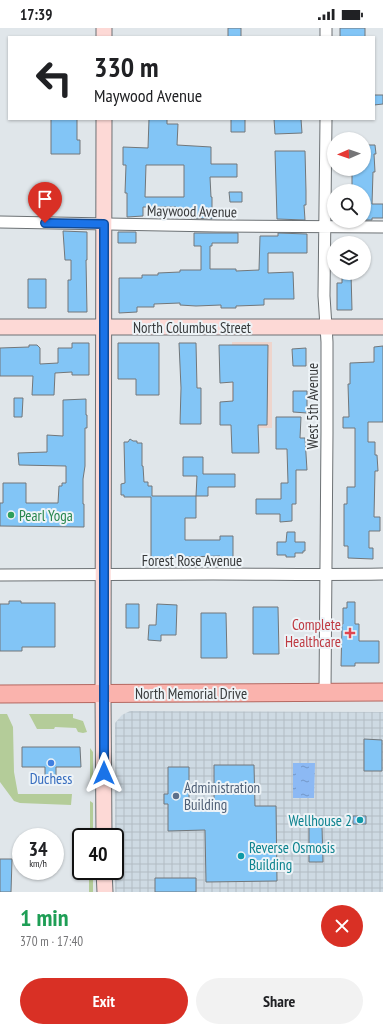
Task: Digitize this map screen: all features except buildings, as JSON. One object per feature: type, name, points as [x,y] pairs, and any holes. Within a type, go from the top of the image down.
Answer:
[{"type":"main road","name":"North Memorial Drive","points":[[0,694],[383,692]]},
{"type":"street","points":[[104,120],[104,828]]},
{"type":"street","name":"West 5th Avenue","points":[[325,692],[327,432],[326,327],[324,296],[326,227],[326,120]]},
{"type":"street","name":"Maywood Avenue","points":[[0,222],[383,227]]},
{"type":"street","name":"North Columbus Street","points":[[0,327],[383,328]]},
{"type":"street","name":"Forest Rose Avenue","points":[[0,575],[383,574]]},
{"type":"street","points":[[104,880],[105,892]]},
{"type":"shaded area","points":[[232,342],[272,342],[272,428],[232,428]]},
{"type":"shaded area","points":[[130,711],[383,712],[383,892],[115,892],[115,880],[124,880],[124,828],[115,828],[115,723],[122,715]]},
{"type":"green space","points":[[0,714],[7,714],[13,727],[14,772],[18,794],[72,794],[71,805],[20,803],[14,801],[0,782]]},
{"type":"green space","points":[[29,714],[73,714],[73,718],[83,721],[87,732],[78,732],[76,728],[55,727],[54,729],[37,729]]},
{"type":"green space","points":[[90,748],[93,752],[93,781],[90,782]]},
{"type":"green space","points":[[90,801],[93,803],[93,828],[90,828]]},
{"type":"green space","points":[[89,880],[93,880],[93,892],[89,892]]},
{"type":"water","points":[[293,763],[315,763],[314,798],[293,798]]},
{"type":"place","name":"Pearl Yoga","points":[[11,515]]},
{"type":"place","name":"Complete Healthcare","points":[[350,633]]},
{"type":"place","name":"Duchess","points":[[51,763]]},
{"type":"place","name":"Administration Building","points":[[176,796]]},
{"type":"place","name":"Wellhouse 2","points":[[360,820]]},
{"type":"place","name":"Reverse Osmosis Building","points":[[241,856]]},
{"type":"route","points":[[45,223],[104,224],[104,773]]}]
